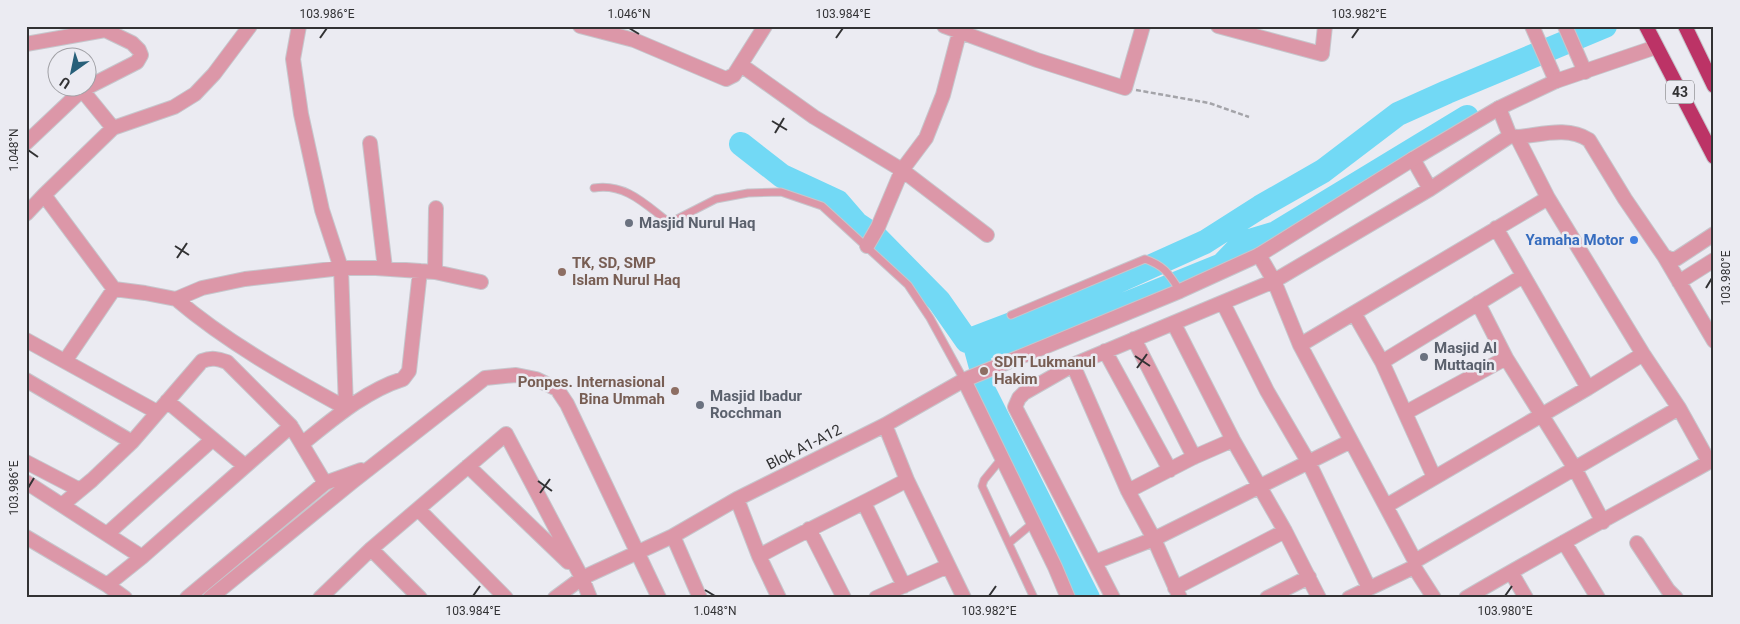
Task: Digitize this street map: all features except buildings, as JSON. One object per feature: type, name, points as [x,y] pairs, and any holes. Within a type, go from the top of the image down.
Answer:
[{"type":"highway","name":"43","points":[[1646,26],[1714,157]]},
{"type":"highway","name":"43","points":[[1685,26],[1714,86]]},
{"type":"street","points":[[299,26],[293,59],[301,114],[322,210],[340,268],[346,408]]},
{"type":"street","points":[[580,26],[634,40],[726,79],[734,75],[765,26]]},
{"type":"street","points":[[944,26],[961,29],[1037,60],[1125,88],[1143,26]]},
{"type":"street","points":[[1218,26],[1322,54],[1325,26]]},
{"type":"street","points":[[1532,26],[1554,76]]},
{"type":"street","points":[[26,214],[113,128],[174,107],[195,94],[214,74],[246,27]]},
{"type":"street","points":[[26,44],[105,28],[132,43],[139,50],[141,55],[137,62],[98,82]]},
{"type":"street","points":[[869,243],[878,227],[902,170],[926,138],[944,95],[961,29]]},
{"type":"street","points":[[1568,32],[1584,69]]},
{"type":"street","name":"Blok A1-A12","points":[[555,598],[579,575],[638,553],[673,536],[737,499],[885,425],[964,380],[1180,291],[1262,260],[1499,108],[1554,76],[1656,47]]},
{"type":"street","points":[[741,65],[814,117],[902,170],[987,235]]},
{"type":"street","points":[[26,143],[75,98]]},
{"type":"street","points":[[93,98],[113,128]]},
{"type":"street","points":[[1466,598],[1708,462],[1679,408],[1643,354],[1548,198],[1499,108]]},
{"type":"street","points":[[1113,598],[1015,407],[1019,398],[1024,393],[1073,365],[1224,303],[1273,280],[1514,137],[1568,131],[1580,134],[1589,140],[1625,199],[1664,256],[1714,341]]},
{"type":"street","points":[[370,143],[385,268]]},
{"type":"street","points":[[1415,163],[1429,186]]},
{"type":"street","points":[[44,195],[114,289],[176,299],[201,320],[283,373],[346,408]]},
{"type":"street","points":[[1300,345],[1548,198]]},
{"type":"street","points":[[434,272],[436,208]]},
{"type":"street","points":[[1496,228],[1588,388]]},
{"type":"street","points":[[1664,256],[1670,260],[1676,259],[1714,234]]},
{"type":"street","points":[[1262,260],[1273,280],[1300,345],[1386,506],[1414,564],[1434,598]]},
{"type":"street","points":[[1679,282],[1714,260]]},
{"type":"street","points":[[176,299],[202,288],[245,279],[340,268],[420,270],[481,282]]},
{"type":"street","points":[[303,443],[346,408],[393,382],[404,379],[409,371],[420,270]]},
{"type":"street","points":[[1382,362],[1523,276]]},
{"type":"street","points":[[65,361],[114,289]]},
{"type":"street","points":[[1224,303],[1267,391],[1309,463],[1369,588]]},
{"type":"street","points":[[1478,303],[1506,358],[1574,467],[1602,522]]},
{"type":"street","points":[[1354,313],[1382,362],[1434,477]]},
{"type":"street","points":[[1174,324],[1319,598]]},
{"type":"street","points":[[1134,339],[1194,457]]},
{"type":"street","points":[[26,340],[157,412]]},
{"type":"street","points":[[1106,351],[1170,470]]},
{"type":"street","points":[[1386,506],[1643,354]]},
{"type":"street","points":[[62,505],[132,442],[202,361],[213,358],[227,362],[291,426],[303,443],[325,483]]},
{"type":"street","points":[[1405,413],[1506,358]]},
{"type":"street","points":[[1073,365],[1128,491],[1154,539],[1178,593],[1285,531]]},
{"type":"street","points":[[210,598],[371,467],[485,378],[516,375],[536,379],[557,390],[567,404],[659,598]]},
{"type":"street","points":[[26,380],[132,442]]},
{"type":"street","points":[[964,380],[1068,598]]},
{"type":"street","points":[[167,401],[245,466]]},
{"type":"street","points":[[1349,598],[1414,564],[1574,467],[1679,408]]},
{"type":"street","points":[[885,425],[907,480],[964,598]]},
{"type":"street","points":[[107,585],[142,557],[291,426]]},
{"type":"street","points":[[324,596],[371,549],[506,434],[590,598]]},
{"type":"street","points":[[107,534],[213,439]]},
{"type":"street","points":[[1128,491],[1194,457],[1234,440]]},
{"type":"street","points":[[1095,562],[1154,539],[1352,441]]},
{"type":"street","points":[[26,462],[80,490]]},
{"type":"street","points":[[468,466],[579,575]]},
{"type":"street","points":[[187,598],[325,483],[371,467]]},
{"type":"street","points":[[759,556],[907,480]]},
{"type":"street","points":[[27,485],[62,505],[142,557]]},
{"type":"street","points":[[737,499],[759,556],[779,598]]},
{"type":"street","points":[[864,503],[904,586]]},
{"type":"street","points":[[418,509],[506,598]]},
{"type":"street","points":[[809,529],[844,598]]},
{"type":"street","points":[[673,536],[700,598]]},
{"type":"street","points":[[26,537],[107,585],[125,598]]},
{"type":"street","points":[[1564,542],[1598,598]]},
{"type":"street","points":[[1637,543],[1668,590],[1676,598]]},
{"type":"street","points":[[371,549],[420,598]]},
{"type":"street","points":[[876,598],[948,566]]},
{"type":"street","points":[[1511,572],[1526,598]]},
{"type":"street","points":[[1267,598],[1309,578]]},
{"type":"lane","points":[[594,188],[602,186],[617,188],[633,194],[671,222],[716,199],[748,193],[781,192],[822,206],[869,243],[908,285],[930,318],[964,380]]},
{"type":"lane","points":[[1011,315],[1145,259],[1156,263],[1166,270],[1180,291]]},
{"type":"lane","points":[[1002,458],[984,480],[982,486],[1034,598]]},
{"type":"lane","points":[[1009,543],[1034,524]]},
{"type":"path","points":[[1125,88],[1209,103],[1249,117]]},
{"type":"waterway","points":[[741,144],[782,176],[838,202],[857,224],[875,236],[939,301],[967,341],[1085,296],[1205,242],[1260,207],[1323,171],[1398,114],[1605,26]]},
{"type":"waterway","points":[[1088,598],[980,383],[982,371],[976,349],[1049,335],[1222,265],[1243,243],[1276,233],[1467,117]]},
{"type":"place","name":"Masjid Nurul Haq","points":[[629,223]]},
{"type":"place","name":"Yamaha Motor","points":[[1634,240]]},
{"type":"place","name":"TK, SD, SMP Islam Nurul Haq","points":[[562,272]]},
{"type":"place","name":"Masjid Al Muttaqin","points":[[1424,357]]},
{"type":"place","name":"SDIT Lukmanul Hakim","points":[[984,371]]},
{"type":"place","name":"Ponpes. Internasional Bina Ummah","points":[[675,391]]},
{"type":"place","name":"Masjid Ibadur Rocchman","points":[[700,405]]}]
